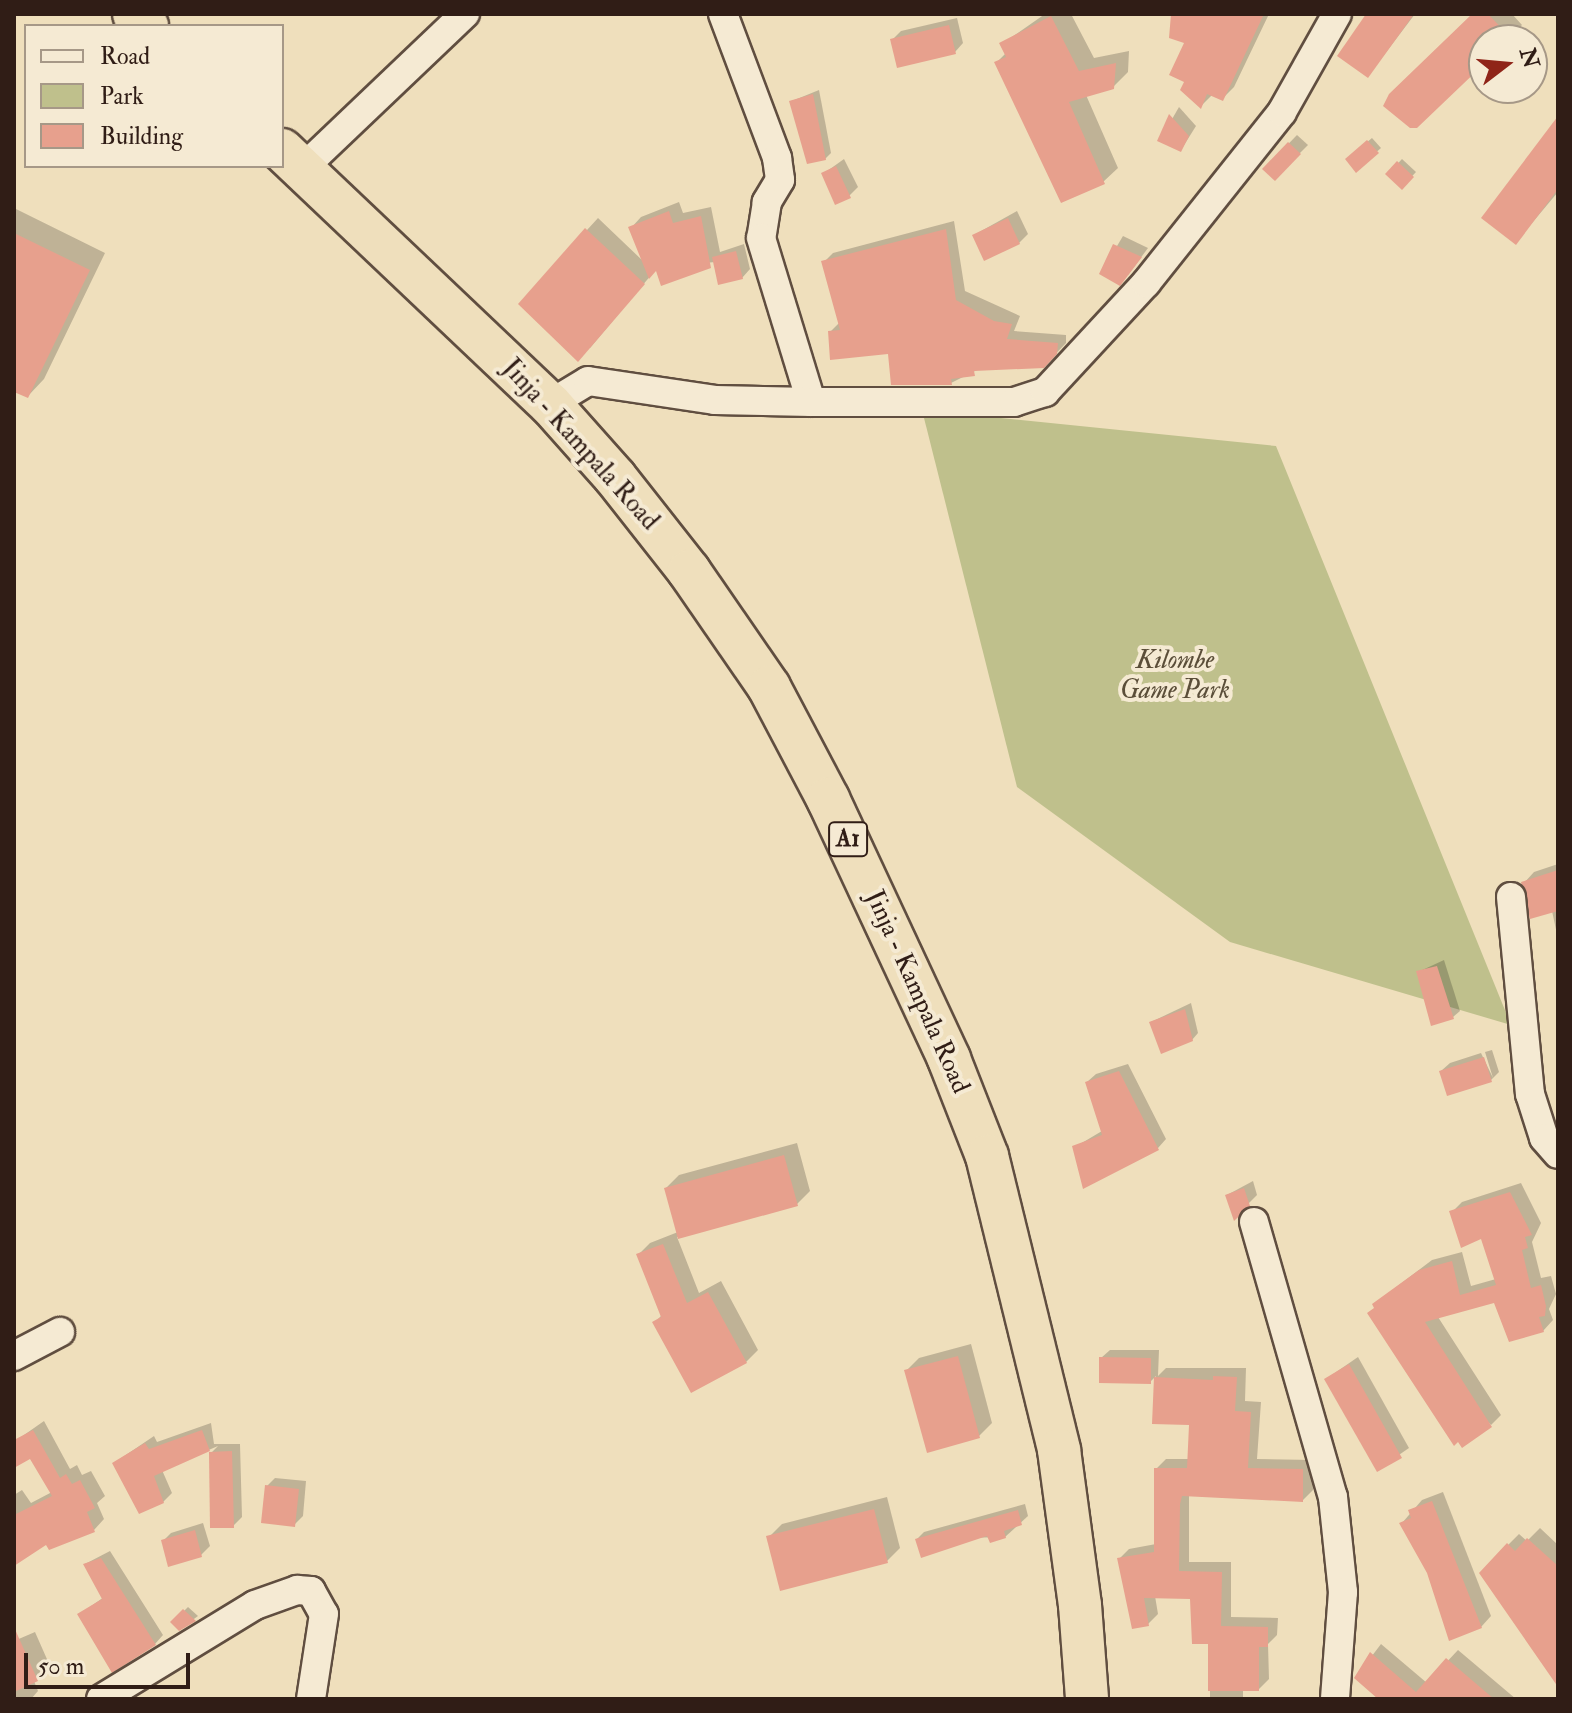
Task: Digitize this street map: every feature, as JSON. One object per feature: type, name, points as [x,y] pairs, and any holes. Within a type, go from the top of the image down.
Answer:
[{"type":"highway","name":"Jinja - Kampala Road","points":[[292,160],[550,404],[689,571],[769,687],[854,852],[949,1059],[987,1156],[1059,1450],[1080,1605],[1087,1699]]},
{"type":"street","points":[[292,160],[465,14]]},
{"type":"street","points":[[723,14],[777,158],[780,180],[767,202],[761,238],[811,402]]},
{"type":"street","points":[[550,404],[588,381],[715,400],[1014,402],[1045,392],[1146,283],[1282,112],[1337,14]]},
{"type":"street","points":[[1511,897],[1530,1094],[1544,1138],[1558,1154]]},
{"type":"street","points":[[1254,1222],[1333,1497],[1343,1592],[1335,1699]]},
{"type":"street","points":[[14,1356],[60,1332]]},
{"type":"street","points":[[101,1699],[255,1605],[297,1590],[311,1591],[324,1614],[311,1699]]},
{"type":"green space","name":"Kilombe Game Park","points":[[922,410],[1276,446],[1511,1025],[1230,942],[1017,787]]},
{"type":"building","points":[[1171,14],[1264,14],[1223,101],[1207,94],[1201,109],[1180,90],[1184,82],[1169,75],[1184,43],[1169,38]]},
{"type":"building","points":[[1366,14],[1414,14],[1368,78],[1337,56]]},
{"type":"building","points":[[1472,14],[1488,14],[1498,24],[1468,24],[1468,79],[1417,128],[1410,128],[1383,106],[1389,94]]},
{"type":"building","points":[[1051,16],[1079,71],[1116,63],[1114,89],[1069,102],[1105,184],[1061,203],[994,62],[1006,57],[999,43]]},
{"type":"building","points":[[949,25],[956,54],[897,68],[890,39]]},
{"type":"building","points":[[813,94],[826,160],[807,164],[789,101]]},
{"type":"building","points":[[1169,114],[1189,136],[1181,152],[1157,141]]},
{"type":"building","points":[[1558,116],[1558,189],[1516,245],[1481,218]]},
{"type":"building","points":[[1367,140],[1379,153],[1356,173],[1345,159]]},
{"type":"building","points":[[1288,142],[1301,154],[1275,181],[1262,169]]},
{"type":"building","points":[[1397,161],[1414,177],[1402,190],[1385,174]]},
{"type":"building","points":[[836,166],[851,198],[835,205],[821,173]]},
{"type":"building","points":[[669,211],[673,223],[701,216],[711,268],[661,286],[656,271],[649,279],[628,227]]},
{"type":"building","points":[[1008,218],[1020,244],[984,261],[972,235]]},
{"type":"building","points":[[585,228],[645,284],[578,362],[518,304]]},
{"type":"building","points":[[946,229],[956,300],[994,321],[1012,324],[1007,339],[1058,343],[1057,354],[1044,368],[974,371],[975,376],[951,379],[952,385],[891,385],[888,354],[830,360],[828,331],[840,330],[821,261]]},
{"type":"building","points":[[14,233],[90,270],[28,398],[14,392]]},
{"type":"building","points":[[1113,244],[1142,257],[1120,286],[1099,274]]},
{"type":"building","points":[[736,251],[743,279],[718,285],[712,257]]},
{"type":"building","points":[[1558,870],[1558,911],[1530,919],[1521,882]]},
{"type":"building","points":[[1437,966],[1454,1019],[1431,1026],[1416,971]]},
{"type":"building","points":[[1185,1009],[1193,1041],[1161,1054],[1149,1022]]},
{"type":"building","points":[[1484,1057],[1492,1082],[1447,1096],[1439,1071]]},
{"type":"building","points":[[1119,1071],[1159,1150],[1083,1189],[1072,1146],[1102,1135],[1085,1082]]},
{"type":"building","points":[[784,1155],[798,1206],[678,1239],[664,1188]]},
{"type":"building","points":[[1244,1188],[1250,1206],[1234,1221],[1225,1195]]},
{"type":"building","points":[[1510,1192],[1532,1235],[1525,1237],[1528,1248],[1522,1250],[1531,1288],[1541,1285],[1546,1306],[1545,1316],[1539,1317],[1544,1332],[1509,1342],[1494,1303],[1425,1322],[1492,1427],[1462,1448],[1458,1442],[1454,1446],[1367,1313],[1374,1308],[1372,1304],[1419,1270],[1452,1261],[1460,1295],[1496,1285],[1481,1239],[1461,1248],[1449,1211]]},
{"type":"building","points":[[663,1244],[687,1303],[708,1292],[747,1363],[691,1393],[652,1322],[661,1317],[636,1254]]},
{"type":"building","points":[[958,1356],[980,1438],[927,1453],[904,1370]]},
{"type":"building","points":[[1099,1357],[1151,1358],[1151,1384],[1099,1383]]},
{"type":"building","points":[[1349,1364],[1402,1458],[1377,1472],[1324,1379]]},
{"type":"building","points":[[1213,1376],[1237,1377],[1235,1411],[1251,1412],[1248,1468],[1303,1469],[1303,1502],[1182,1496],[1180,1504],[1179,1571],[1222,1572],[1221,1626],[1268,1627],[1268,1647],[1259,1647],[1259,1691],[1208,1691],[1208,1644],[1192,1644],[1190,1599],[1144,1598],[1149,1626],[1132,1629],[1117,1558],[1154,1552],[1154,1468],[1187,1468],[1189,1425],[1152,1424],[1154,1377],[1213,1380]]},
{"type":"building","points":[[33,1430],[60,1478],[66,1474],[72,1484],[80,1480],[95,1508],[87,1512],[95,1532],[49,1550],[46,1545],[14,1566],[14,1515],[52,1496],[30,1459],[14,1468],[14,1440]]},
{"type":"building","points":[[202,1430],[210,1451],[154,1476],[164,1503],[139,1514],[112,1463],[145,1443],[149,1449]]},
{"type":"building","points":[[232,1451],[234,1528],[210,1528],[209,1452]]},
{"type":"building","points":[[265,1485],[299,1489],[295,1527],[261,1523]]},
{"type":"building","points":[[1432,1501],[1482,1628],[1449,1641],[1427,1573],[1399,1523],[1411,1518],[1408,1510]]},
{"type":"building","points":[[874,1509],[888,1563],[780,1591],[766,1536]]},
{"type":"building","points":[[1018,1510],[1022,1525],[1004,1531],[1006,1538],[990,1543],[987,1536],[921,1558],[915,1539]]},
{"type":"building","points":[[195,1530],[202,1557],[168,1567],[161,1540]]},
{"type":"building","points":[[1527,1538],[1558,1566],[1558,1687],[1479,1573],[1507,1543],[1515,1551]]},
{"type":"building","points":[[101,1558],[156,1645],[112,1673],[77,1614],[102,1599],[83,1564]]},
{"type":"building","points":[[183,1609],[196,1621],[179,1631],[170,1622]]},
{"type":"building","points":[[14,1627],[38,1681],[14,1692]]},
{"type":"building","points":[[1370,1652],[1416,1692],[1446,1658],[1494,1699],[1378,1699],[1354,1678]]}]
